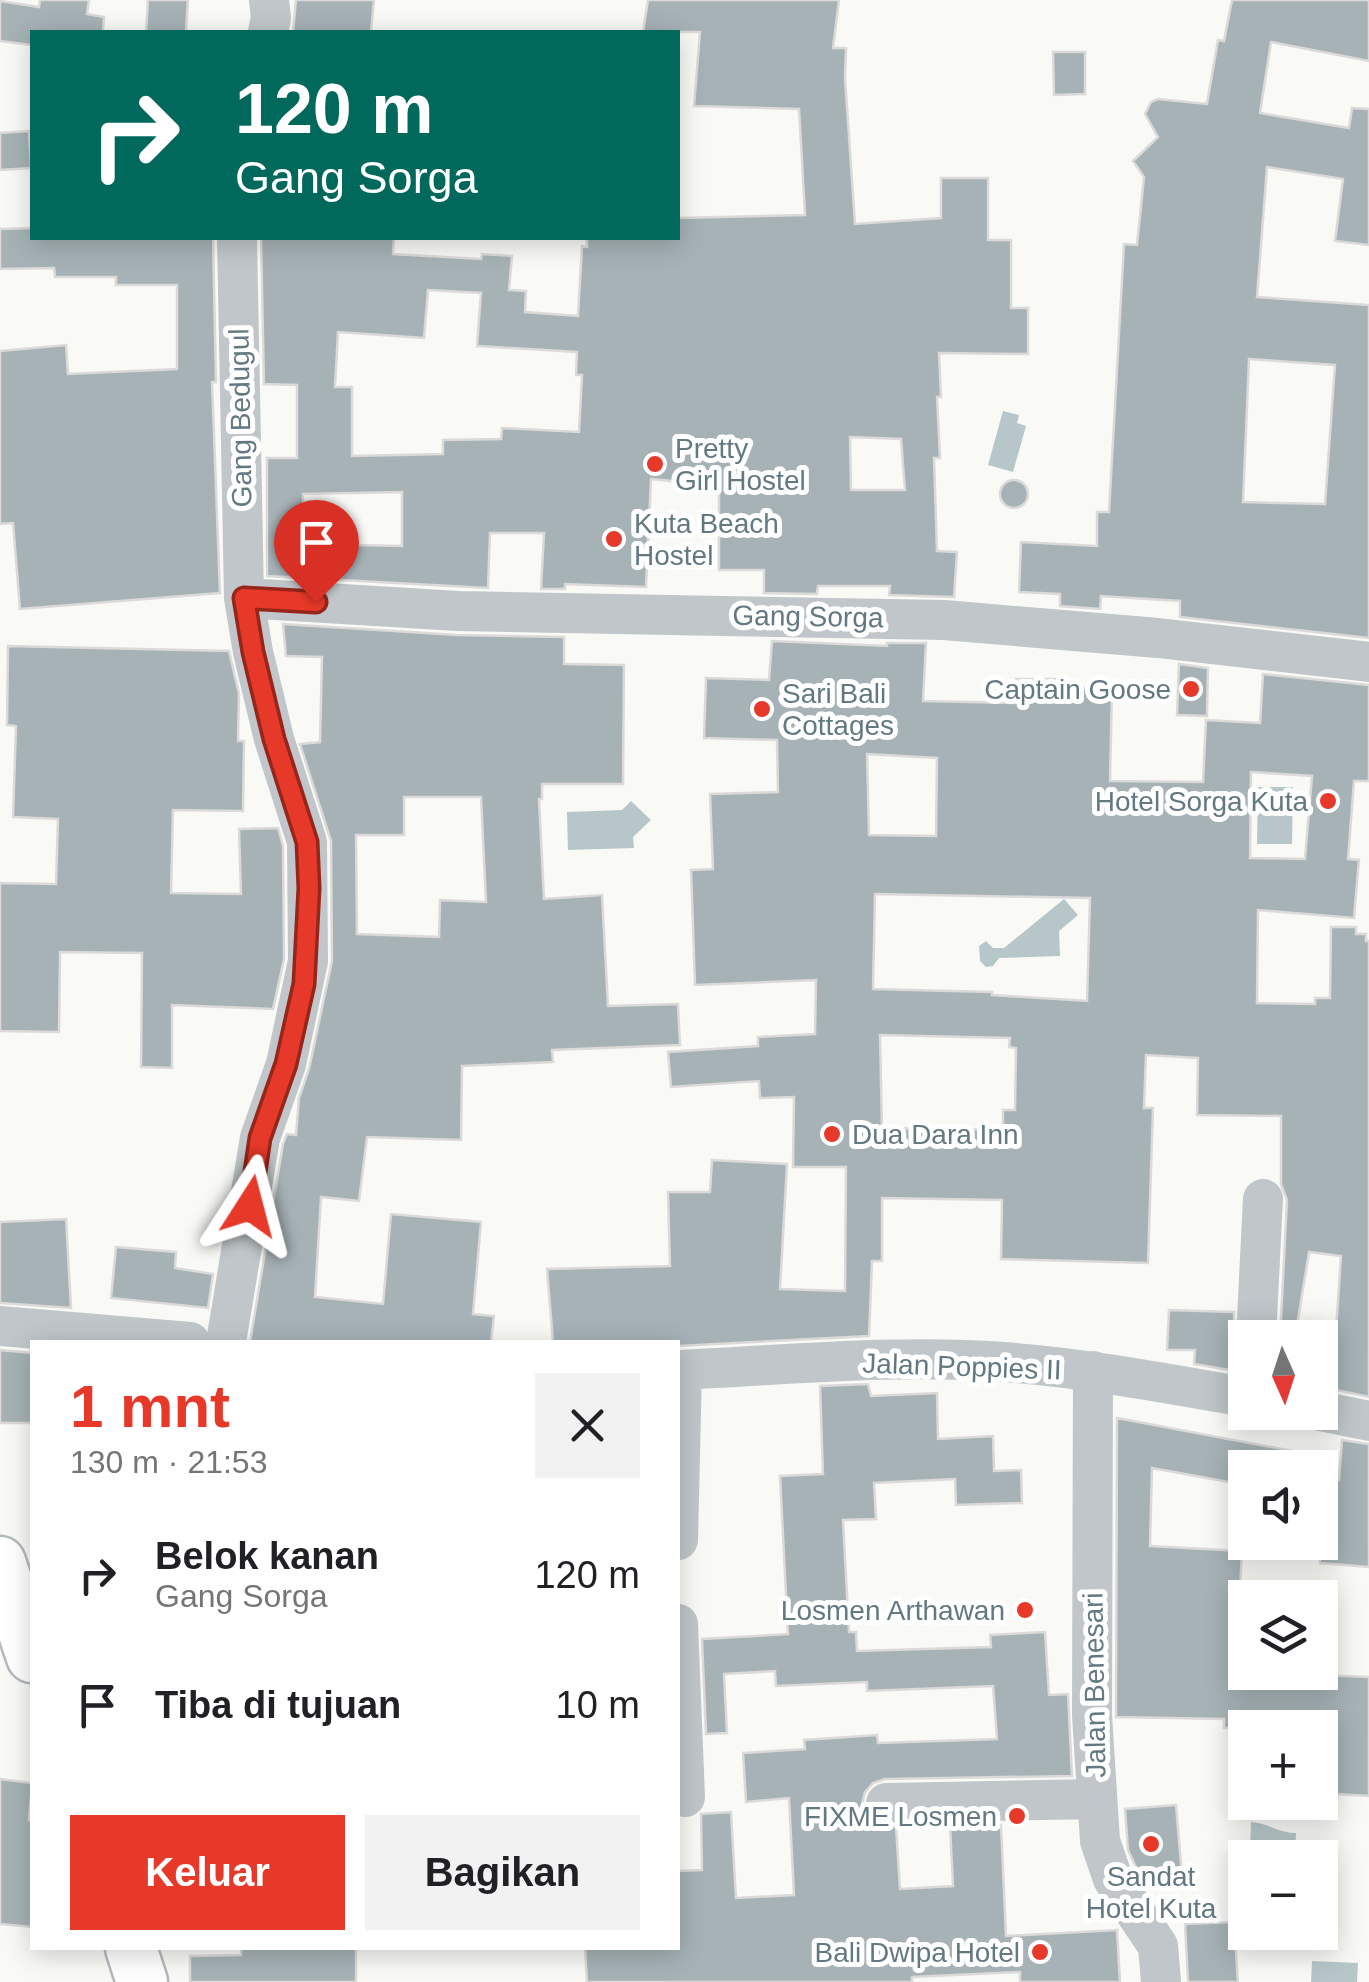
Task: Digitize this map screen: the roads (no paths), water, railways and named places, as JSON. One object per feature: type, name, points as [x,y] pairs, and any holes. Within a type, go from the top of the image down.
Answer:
[{"type":"main road","points":[[0,1562],[30,1651]]},
{"type":"main road","points":[[132,1950],[142,1982]]},
{"type":"street","points":[[268,30],[269,0]]},
{"type":"street","name":"Gang Bedugul","points":[[226,1340],[260,1138],[286,1064],[304,984],[309,907],[307,842],[270,722],[244,598],[238,240]]},
{"type":"street","name":"Gang Sorga","points":[[244,598],[458,611],[944,620],[1158,638],[1369,662]]},
{"type":"street","points":[[1257,1320],[1264,1199]]},
{"type":"street","points":[[0,1326],[166,1340]]},
{"type":"street","name":"Jalan Poppies II","points":[[680,1370],[898,1360],[1002,1362],[1093,1371],[1228,1394]]},
{"type":"street","name":"Jalan Benesari","points":[[1093,1371],[1092,1715],[1100,1841],[1114,1879],[1158,1946],[1162,1982]]},
{"type":"street","points":[[1338,1414],[1369,1420]]},
{"type":"street","points":[[680,1673],[685,1797]]},
{"type":"street","points":[[886,1802],[1096,1799]]},
{"type":"place","name":"Pretty Girl Hostel","points":[[655,464]]},
{"type":"place","name":"Kuta Beach Hostel","points":[[614,539]]},
{"type":"place","name":"Captain Goose","points":[[1191,689]]},
{"type":"place","name":"Sari Bali Cottages","points":[[762,709]]},
{"type":"place","name":"Hotel Sorga Kuta","points":[[1328,801]]},
{"type":"place","name":"Dua Dara Inn","points":[[832,1134]]},
{"type":"place","name":"Losmen Arthawan","points":[[1025,1610]]},
{"type":"place","name":"FIXME Losmen","points":[[1017,1816]]},
{"type":"place","name":"Sandat Hotel Kuta","points":[[1151,1844]]},
{"type":"place","name":"Bali Dwipa Hotel","points":[[1040,1952]]}]
